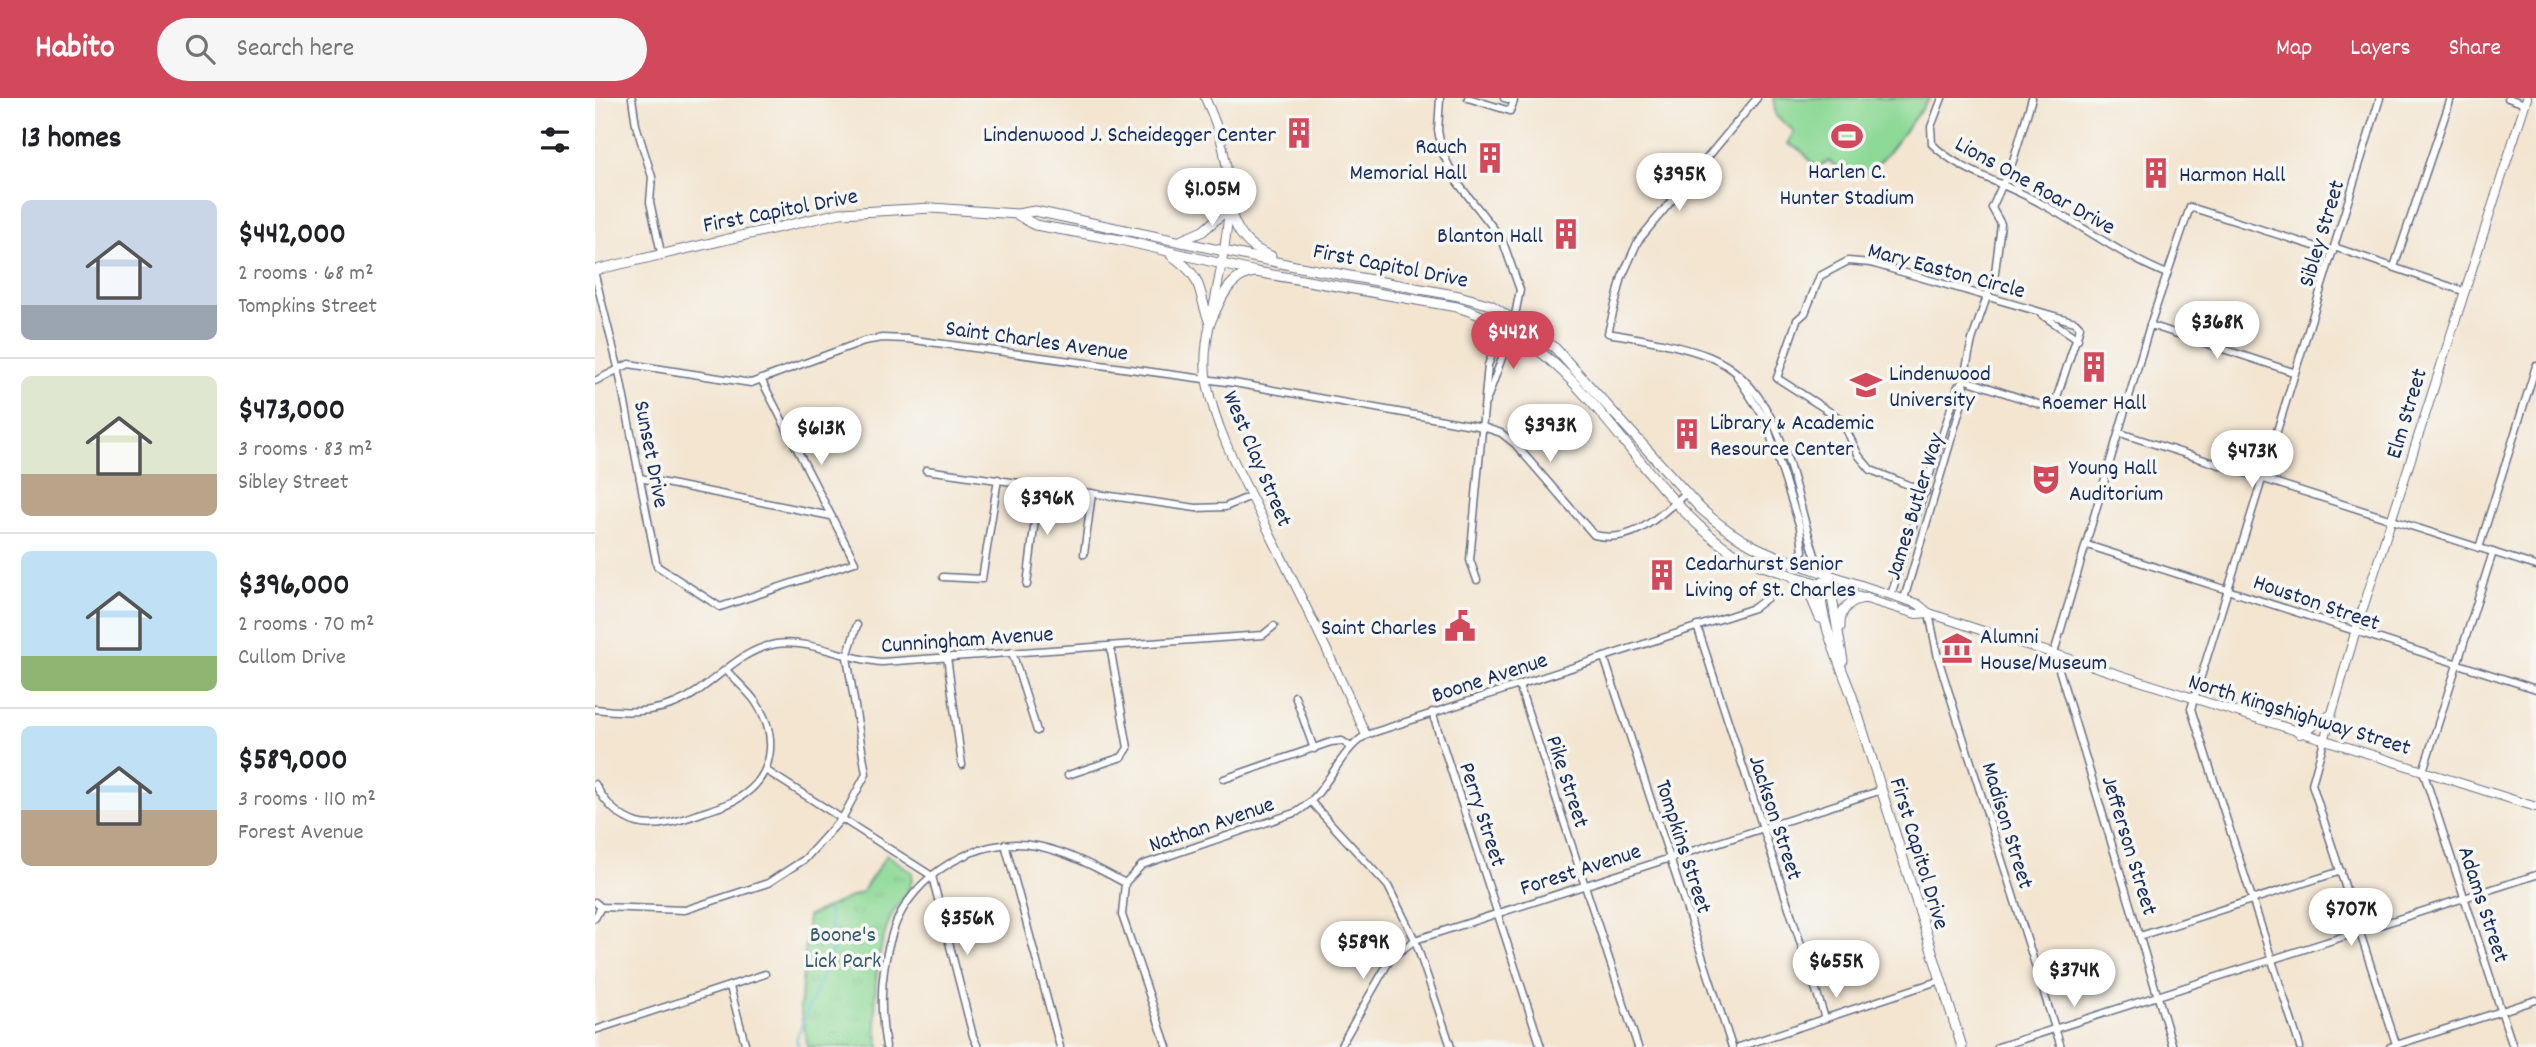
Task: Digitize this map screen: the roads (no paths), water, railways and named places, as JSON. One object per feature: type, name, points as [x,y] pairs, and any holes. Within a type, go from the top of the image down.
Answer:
[{"type":"main road","name":"West Clay Street","points":[[1205,98],[1223,144],[1230,189],[1224,251],[1210,323],[1206,379],[1218,424],[1366,734]]},
{"type":"main road","name":"Elm Street","points":[[2324,741],[2355,633],[2526,101]]},
{"type":"main road","name":"First Capitol Drive","points":[[595,273],[784,224],[850,212],[932,208],[1017,214],[1035,211],[1295,266],[1459,296],[1490,305],[1514,318],[1555,348],[1700,508],[1741,541],[1828,574],[1841,650],[1840,667]]},
{"type":"main road","points":[[1181,241],[1203,231],[1229,208],[1244,240],[1257,251],[1295,266]]},
{"type":"main road","name":"First Capitol Drive","points":[[1017,214],[1035,225],[1256,272],[1457,307],[1487,316],[1550,359],[1614,426],[1675,502],[1692,520],[1734,554],[1830,588]]},
{"type":"main road","points":[[1162,250],[1194,274],[1201,285],[1210,323]]},
{"type":"main road","points":[[1210,323],[1222,295],[1233,282],[1256,272]]},
{"type":"main road","points":[[1791,574],[1814,601],[1831,652],[1840,667]]},
{"type":"main road","points":[[1820,584],[1828,574],[1918,604],[1929,613]]},
{"type":"main road","name":"First Capitol Drive","points":[[1820,584],[1840,667],[1882,790],[1962,1047]]},
{"type":"main road","points":[[1830,588],[1916,614],[1929,613]]},
{"type":"main road","points":[[1841,650],[1840,617],[1848,604],[1868,598]]},
{"type":"main road","name":"North Kingshighway Street","points":[[1929,613],[2300,734],[2536,807]]},
{"type":"main road","points":[[2300,734],[2321,723],[2332,713]]},
{"type":"street","points":[[632,98],[636,125],[652,177],[650,202],[661,254]]},
{"type":"street","points":[[1440,98],[1438,130],[1442,152],[1457,182],[1502,239],[1521,290],[1514,318],[1488,365],[1471,560],[1477,580]]},
{"type":"street","points":[[1468,98],[1510,111],[1514,101],[1504,98]]},
{"type":"street","points":[[1758,98],[1638,241],[1622,277],[1608,333],[1652,341],[1711,357],[1748,382],[1766,408],[1813,548],[1828,574]]},
{"type":"street","name":"Lions One Roar Drive","points":[[1942,98],[1931,127],[1932,144],[1946,158],[2019,192],[2131,257],[2167,274]]},
{"type":"street","name":"James Butler Way","points":[[1904,599],[1965,393],[1963,381],[1995,273],[2001,224],[1992,208],[2010,169],[2032,98]]},
{"type":"street","name":"Sibley Street","points":[[2194,699],[2293,372],[2380,98]]},
{"type":"street","points":[[2393,267],[2451,98]]},
{"type":"street","points":[[2508,98],[2526,101]]},
{"type":"street","points":[[2010,169],[2019,192]]},
{"type":"street","points":[[2054,653],[2150,325],[2190,206],[2393,267],[2463,291]]},
{"type":"street","name":"Mary Easton Circle","points":[[1926,492],[1871,470],[1859,456],[1841,419],[1777,378],[1797,320],[1805,313],[1817,281],[1848,261],[1871,263],[1987,295],[2077,324],[2080,329],[2078,340],[2040,313]]},
{"type":"street","name":"Sunset Drive","points":[[595,273],[618,367],[657,566],[720,607],[855,562],[831,516]]},
{"type":"street","points":[[2150,325],[2293,372]]},
{"type":"street","points":[[1486,402],[1508,328]]},
{"type":"street","name":"Saint Charles Avenue","points":[[618,367],[629,364],[739,383],[761,379],[864,341],[882,338],[1206,379],[1483,427]]},
{"type":"street","points":[[1963,381],[2053,409],[2078,340]]},
{"type":"street","points":[[2479,548],[2532,392],[2536,366]]},
{"type":"street","points":[[595,381],[618,367]]},
{"type":"street","points":[[1736,374],[1765,419],[1795,510],[1803,545],[1801,556],[1792,562]]},
{"type":"street","points":[[761,379],[831,516]]},
{"type":"street","name":"James Butler Way","points":[[1891,595],[1958,386],[1963,381]]},
{"type":"street","points":[[1483,427],[1501,433],[1515,444],[1594,535],[1610,539],[1629,536],[1644,528],[1686,493]]},
{"type":"street","points":[[2120,433],[2392,522],[2535,564]]},
{"type":"street","points":[[926,470],[1209,509],[1224,507],[1251,496]]},
{"type":"street","points":[[640,478],[831,516]]},
{"type":"street","points":[[943,577],[982,579],[998,480]]},
{"type":"street","points":[[1027,586],[1039,485]]},
{"type":"street","points":[[1084,554],[1092,493]]},
{"type":"street","name":"Houston Street","points":[[2087,545],[2228,588],[2355,633],[2536,690]]},
{"type":"street","points":[[2423,771],[2493,552]]},
{"type":"street","name":"Boone Avenue","points":[[1351,747],[1366,734],[1754,608],[1767,598]]},
{"type":"street","name":"Madison Street","points":[[1929,613],[1938,658],[2060,1047]]},
{"type":"street","points":[[595,918],[598,905],[685,910],[768,883],[805,859],[843,817],[866,774],[847,657],[857,625]]},
{"type":"street","name":"Cunningham Avenue","points":[[596,709],[641,712],[661,708],[696,692],[757,649],[777,644],[810,646],[847,657],[882,662],[1263,635],[1274,626]]},
{"type":"street","name":"Jackson Street","points":[[1697,626],[1825,1018]]},
{"type":"street","points":[[1068,775],[1122,757],[1128,748],[1110,646]]},
{"type":"street","points":[[1012,652],[1037,731]]},
{"type":"street","name":"Jefferson Street","points":[[2054,653],[2173,1047]]},
{"type":"street","points":[[947,657],[962,765]]},
{"type":"street","name":"Tompkins Street","points":[[1604,657],[1732,1047]]},
{"type":"street","points":[[595,784],[603,801],[638,824],[665,823],[691,817],[738,799],[767,771],[770,740],[762,712],[754,699],[726,670]]},
{"type":"street","name":"Pike Street","points":[[1519,685],[1638,1047]]},
{"type":"street","points":[[1295,696],[1314,749]]},
{"type":"street","points":[[2194,699],[2191,709],[2300,1047]]},
{"type":"street","points":[[595,718],[596,709]]},
{"type":"street","name":"Perry Street","points":[[1432,712],[1541,1047]]},
{"type":"street","points":[[1224,779],[1337,741],[1351,747]]},
{"type":"street","points":[[2324,741],[2312,784],[2395,1046],[2536,1000]]},
{"type":"street","name":"Nathan Avenue","points":[[1125,883],[1142,865],[1158,858],[1280,820],[1312,803],[1351,747]]},
{"type":"street","points":[[767,771],[932,876],[978,1047]]},
{"type":"street","name":"Adams Street","points":[[2423,771],[2513,1047]]},
{"type":"street","name":"Forest Avenue","points":[[1340,1047],[1391,958],[1415,940],[1882,790]]},
{"type":"street","points":[[1312,803],[1388,886],[1415,940],[1451,1047]]},
{"type":"street","points":[[1005,844],[1060,1047]]},
{"type":"street","points":[[886,1047],[881,991],[893,929],[910,901],[932,876],[966,855],[1005,844],[1049,849],[1125,883],[1122,915],[1167,1047]]},
{"type":"street","points":[[2140,936],[2341,871]]},
{"type":"street","points":[[1998,1047],[2536,875]]},
{"type":"street","points":[[595,1030],[765,974]]},
{"type":"street","points":[[1739,1047],[1941,980]]},
{"type":"street","points":[[730,987],[746,1047]]},
{"type":"waterway","points":[[799,1047],[796,1039],[834,946],[828,907]]},
{"type":"place","name":"Lindenwood J. Scheidegger Center","points":[[1299,133]]},
{"type":"place","name":"Harlen C. Hunter Stadium","points":[[1847,136]]},
{"type":"place","name":"Rauch Memorial Hall","points":[[1490,158]]},
{"type":"place","name":"Harmon Hall","points":[[2156,173]]},
{"type":"place","name":"Blanton Hall","points":[[1566,234]]},
{"type":"place","name":"Roemer Hall","points":[[2094,367]]},
{"type":"place","name":"Lindenwood University","points":[[1866,385]]},
{"type":"place","name":"Library & Academic Resource Center","points":[[1687,434]]},
{"type":"place","name":"Young Hall Auditorium","points":[[2046,479]]},
{"type":"place","name":"Cedarhurst Senior Living of St. Charles","points":[[1662,575]]},
{"type":"place","name":"Saint Charles","points":[[1460,626]]},
{"type":"place","name":"Alumni House/Museum","points":[[1957,648]]},
{"type":"park label","name":"Boone's Lick Park","points":[[843,946]]}]
